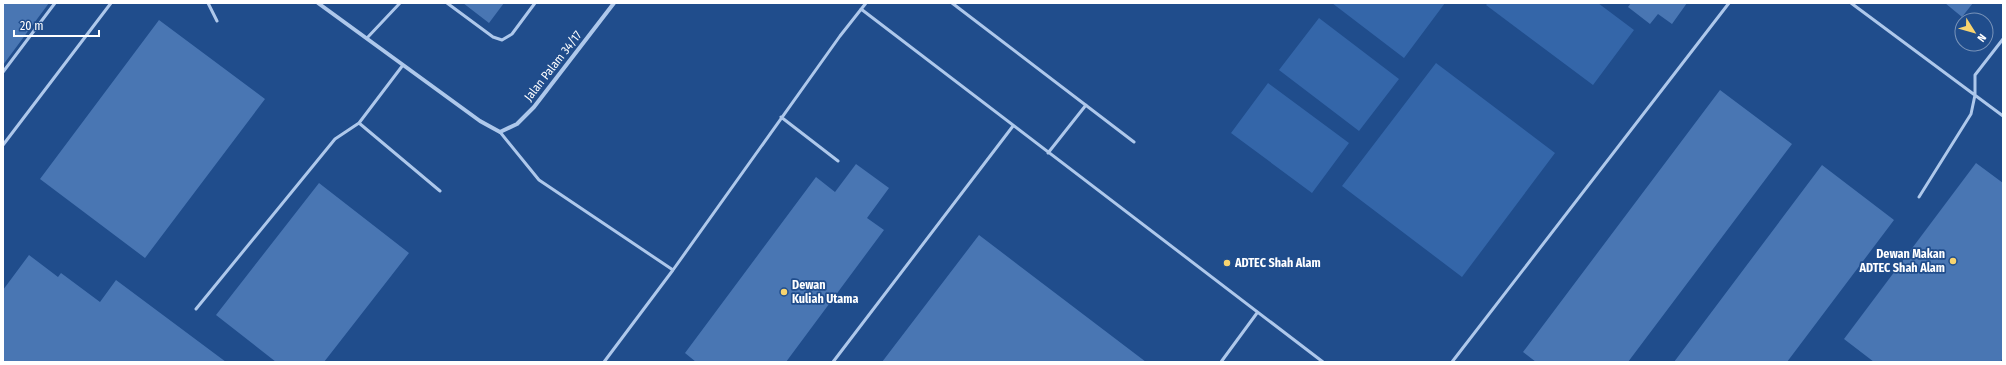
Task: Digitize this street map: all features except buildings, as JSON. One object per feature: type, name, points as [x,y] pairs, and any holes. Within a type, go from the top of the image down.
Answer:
[{"type":"street","points":[[318,3],[480,121],[500,132]]},
{"type":"street","name":"Jalan Palam 34/17","points":[[500,132],[517,124],[534,107],[614,3]]},
{"type":"lane","points":[[3,72],[55,3]]},
{"type":"lane","points":[[3,145],[111,3]]},
{"type":"lane","points":[[208,3],[217,21]]},
{"type":"lane","points":[[367,38],[400,3]]},
{"type":"lane","points":[[447,3],[493,37],[502,40],[512,34],[535,3]]},
{"type":"lane","points":[[604,362],[673,270],[781,117],[866,3]]},
{"type":"lane","points":[[952,3],[1134,142]]},
{"type":"lane","points":[[1452,362],[1729,3]]},
{"type":"lane","points":[[1851,3],[2003,116]]},
{"type":"lane","points":[[862,9],[1048,153],[1323,362]]},
{"type":"lane","points":[[1919,197],[1971,114],[1975,95],[1975,75],[2003,39]]},
{"type":"lane","points":[[196,309],[335,139],[359,123],[403,65]]},
{"type":"lane","points":[[1048,153],[1086,105]]},
{"type":"lane","points":[[781,117],[838,161]]},
{"type":"lane","points":[[359,123],[440,190]]},
{"type":"lane","points":[[833,362],[1013,126]]},
{"type":"lane","points":[[500,132],[540,180],[673,270]]},
{"type":"lane","points":[[1221,362],[1257,313]]},
{"type":"shaded area","points":[[1332,3],[1445,3],[1404,58]]},
{"type":"shaded area","points":[[1488,3],[1598,3],[1634,30],[1593,85],[1486,5]]},
{"type":"shaded area","points":[[1319,18],[1399,79],[1359,131],[1279,70]]},
{"type":"shaded area","points":[[1436,63],[1555,153],[1462,277],[1342,186]]},
{"type":"shaded area","points":[[1268,83],[1349,143],[1312,193],[1231,133]]},
{"type":"place","name":"Dewan Makan ADTEC Shah Alam","points":[[1953,261]]},
{"type":"place","name":"ADTEC Shah Alam","points":[[1227,263]]},
{"type":"place","name":"Dewan Kuliah Utama","points":[[784,292]]}]
